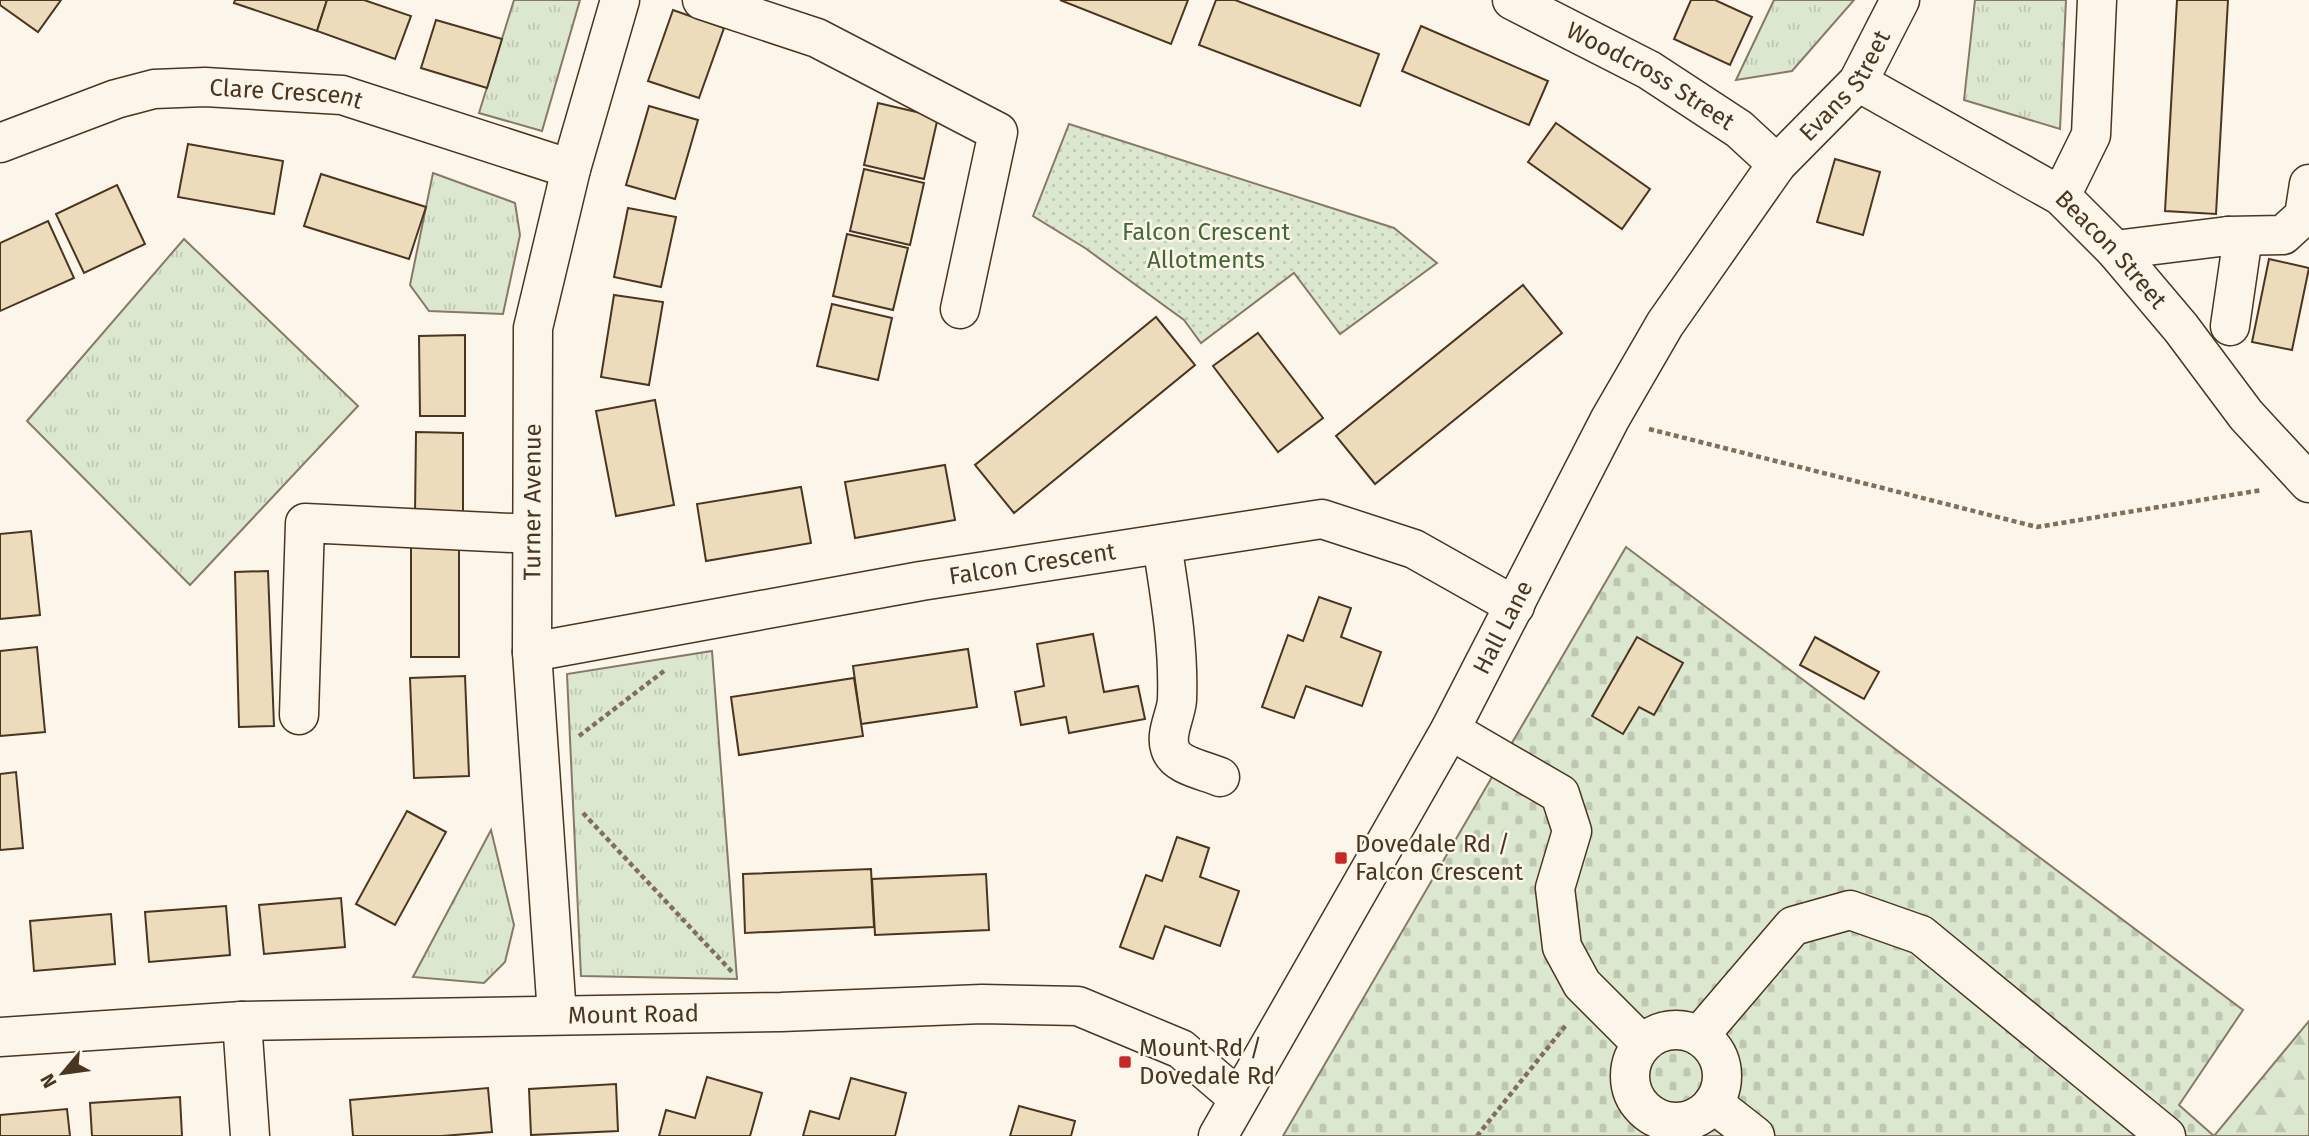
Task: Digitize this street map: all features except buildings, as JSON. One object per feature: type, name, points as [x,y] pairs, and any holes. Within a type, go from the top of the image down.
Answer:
[{"type":"street","name":"Turner Avenue","points":[[557,1015],[532,652],[533,328],[571,169],[620,0]]},
{"type":"street","points":[[702,0],[817,37],[998,132],[960,309]]},
{"type":"street","name":"Woodcross Street","points":[[1512,0],[1649,71],[1740,129],[1777,164]]},
{"type":"street","name":"Evans Street","points":[[1777,164],[1858,82],[1900,0]]},
{"type":"street","points":[[2061,196],[2091,135],[2097,0]]},
{"type":"street","name":"Beacon Street","points":[[1858,82],[2061,196],[2115,250],[2180,328],[2246,415],[2308,483]]},
{"type":"street","name":"Clare Crescent","points":[[0,143],[117,99],[154,89],[205,87],[342,95],[571,169]]},
{"type":"street","name":"Hall Lane","points":[[1218,1136],[1450,730],[1610,419],[1665,324],[1777,164]]},
{"type":"street","points":[[2115,250],[2228,236],[2283,235],[2304,216],[2309,184]]},
{"type":"street","points":[[2228,236],[2241,250],[2230,326]]},
{"type":"street","name":"Falcon Crescent","points":[[532,652],[921,581],[1322,519],[1414,549],[1515,606]]},
{"type":"street","points":[[299,715],[305,523],[532,534]]},
{"type":"street","points":[[1162,544],[1175,625],[1177,703],[1168,740],[1170,749],[1177,760],[1220,777]]},
{"type":"street","points":[[1450,730],[1560,793],[1573,831],[1555,888],[1562,947],[1582,985],[1642,1044]]},
{"type":"street","points":[[1699,1036],[1793,926],[1850,911],[1921,936],[2166,1136]]},
{"type":"street","name":"Mount Road","points":[[0,1037],[243,1021],[769,1012],[982,1004],[1078,1006],[1181,1049],[1238,1098]]},
{"type":"street","points":[[243,1021],[250,1136]]},
{"type":"street","points":[[1669,1030],[1685,1031],[1699,1036],[1711,1046],[1719,1059],[1722,1074],[1720,1090],[1713,1103],[1691,1120],[1643,1125],[1629,1074],[1633,1058],[1642,1044],[1654,1035],[1669,1030]]},
{"type":"street","points":[[1713,1103],[1755,1136]]},
{"type":"path","points":[[1610,419],[2037,527],[2308,483]]},
{"type":"path","points":[[672,665],[540,766],[769,1012]]},
{"type":"path","points":[[1476,1136],[1591,993]]},
{"type":"green space","points":[[514,0],[580,0],[542,131],[479,113]]},
{"type":"green space","points":[[1774,0],[1854,0],[1792,71],[1736,80]]},
{"type":"green space","points":[[1975,0],[2066,0],[2060,129],[1964,100]]},
{"type":"green space","name":"Falcon Crescent Allotments","points":[[1069,124],[1394,228],[1437,263],[1340,334],[1294,273],[1201,343],[1184,320],[1085,248],[1033,216]]},
{"type":"green space","points":[[433,173],[515,203],[520,235],[503,314],[429,311],[410,285]]},
{"type":"green space","points":[[184,239],[358,406],[190,585],[27,421]]},
{"type":"green space","points":[[1626,547],[2243,1010],[2179,1105],[2214,1136],[1283,1136]]},
{"type":"green space","points":[[712,651],[737,979],[581,976],[567,674]]},
{"type":"green space","points":[[491,830],[514,925],[505,962],[484,983],[413,977]]},
{"type":"green space","points":[[2309,1021],[2309,1136],[2214,1136]]},
{"type":"place","name":"Dovedale Rd / Falcon Crescent","points":[[1341,858]]},
{"type":"place","name":"Mount Rd / Dovedale Rd","points":[[1125,1062]]}]
